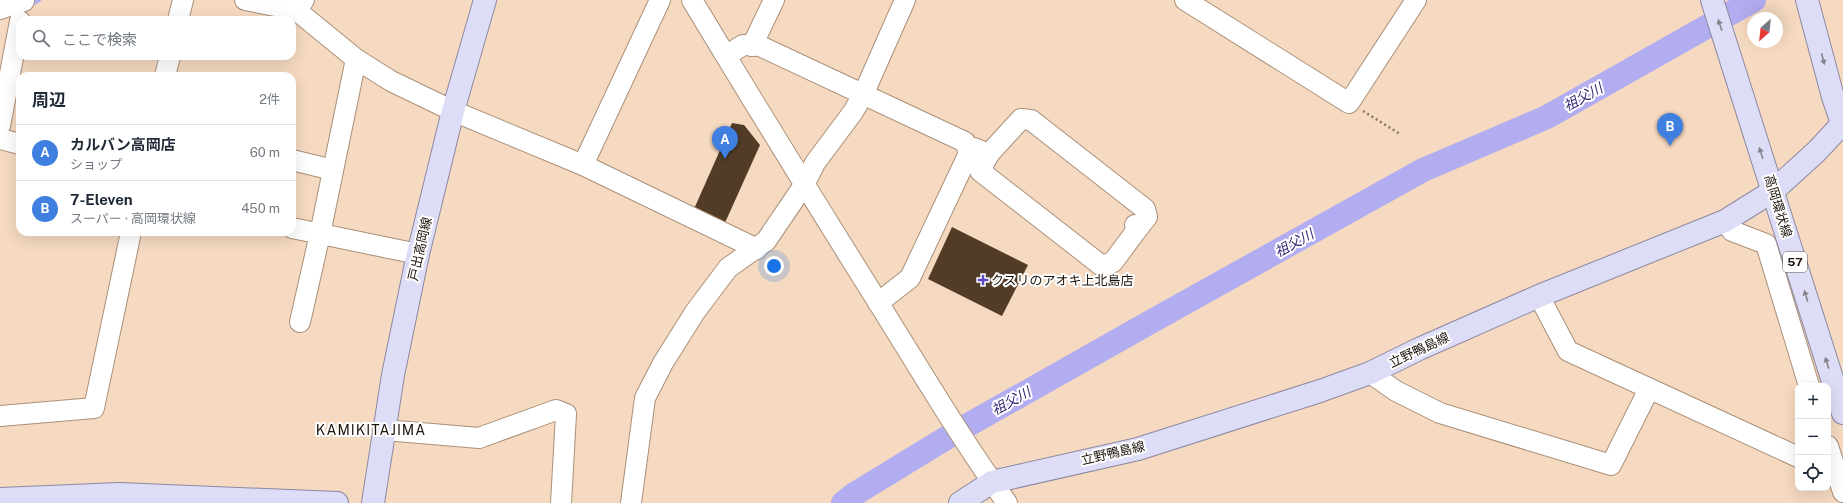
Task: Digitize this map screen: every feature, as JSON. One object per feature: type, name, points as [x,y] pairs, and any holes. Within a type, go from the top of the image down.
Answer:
[{"type":"main road","name":"高岡環状線","points":[[1712,0],[1843,413]]},
{"type":"main road","name":"戸出高岡線","points":[[373,503],[393,375],[418,254],[481,2]]},
{"type":"main road","points":[[1809,6],[1833,97],[1843,124]]},
{"type":"main road","name":"立野鴨島線","points":[[960,503],[987,476],[1138,448],[1370,374],[1419,349],[1539,296],[1725,221],[1773,191],[1817,151],[1843,124]]},
{"type":"main road","points":[[0,499],[119,494],[337,503]]},
{"type":"street","points":[[179,16],[183,0]]},
{"type":"street","points":[[245,0],[300,5],[356,59],[391,81],[453,111],[583,166],[757,249]]},
{"type":"street","points":[[583,166],[660,0]]},
{"type":"street","points":[[692,0],[804,185],[987,476],[1007,503]]},
{"type":"street","points":[[752,46],[774,0]]},
{"type":"street","points":[[1185,0],[1348,103],[1416,0]]},
{"type":"street","points":[[631,503],[645,398],[663,363],[699,306],[728,268],[757,249],[766,241],[804,185],[815,163],[853,112],[863,95],[901,3]]},
{"type":"street","points":[[0,9],[22,10]]},
{"type":"street","points":[[0,126],[16,42]]},
{"type":"street","points":[[726,56],[743,45],[760,46],[965,142],[969,153],[910,278],[878,303]]},
{"type":"street","points":[[300,322],[334,170],[356,59]]},
{"type":"street","points":[[167,72],[169,60]]},
{"type":"street","points":[[1021,119],[1031,120],[1144,208],[1147,217],[1137,226],[1113,262],[1102,266],[980,171],[989,154],[1016,123],[1021,119]]},
{"type":"street","points":[[0,139],[16,143]]},
{"type":"street","points":[[968,148],[974,148],[989,154]]},
{"type":"street","points":[[296,161],[334,170]]},
{"type":"street","points":[[1725,221],[1732,231],[1766,244],[1809,383]]},
{"type":"street","points":[[296,229],[418,254]]},
{"type":"street","points":[[0,416],[94,408],[130,236]]},
{"type":"street","points":[[1539,296],[1568,351],[1795,456]]},
{"type":"street","points":[[1370,374],[1396,391],[1440,413],[1611,465],[1649,389]]},
{"type":"street","points":[[385,430],[479,438],[556,410],[566,414],[561,503]]},
{"type":"street","points":[[1830,455],[1836,479]]},
{"type":"path","points":[[1348,103],[1400,134]]},
{"type":"building","points":[[732,123],[744,125],[760,145],[724,225],[694,209]]},
{"type":"building","points":[[952,227],[1028,265],[1002,316],[928,279]]},
{"type":"waterway","points":[[29,6],[39,0]]},
{"type":"waterway","name":"祖父川","points":[[843,503],[853,495],[961,429],[1423,170],[1547,117],[1754,0]]},
{"type":"place","name":"7-Eleven","points":[[1670,146]]},
{"type":"place","name":"カルバン高岡店","points":[[725,159]]},
{"type":"place","name":"クスリのアオキ上北島店","points":[[983,280]]},
{"type":"district","name":"KAMIKITAJIMA","points":[[371,430]]}]
